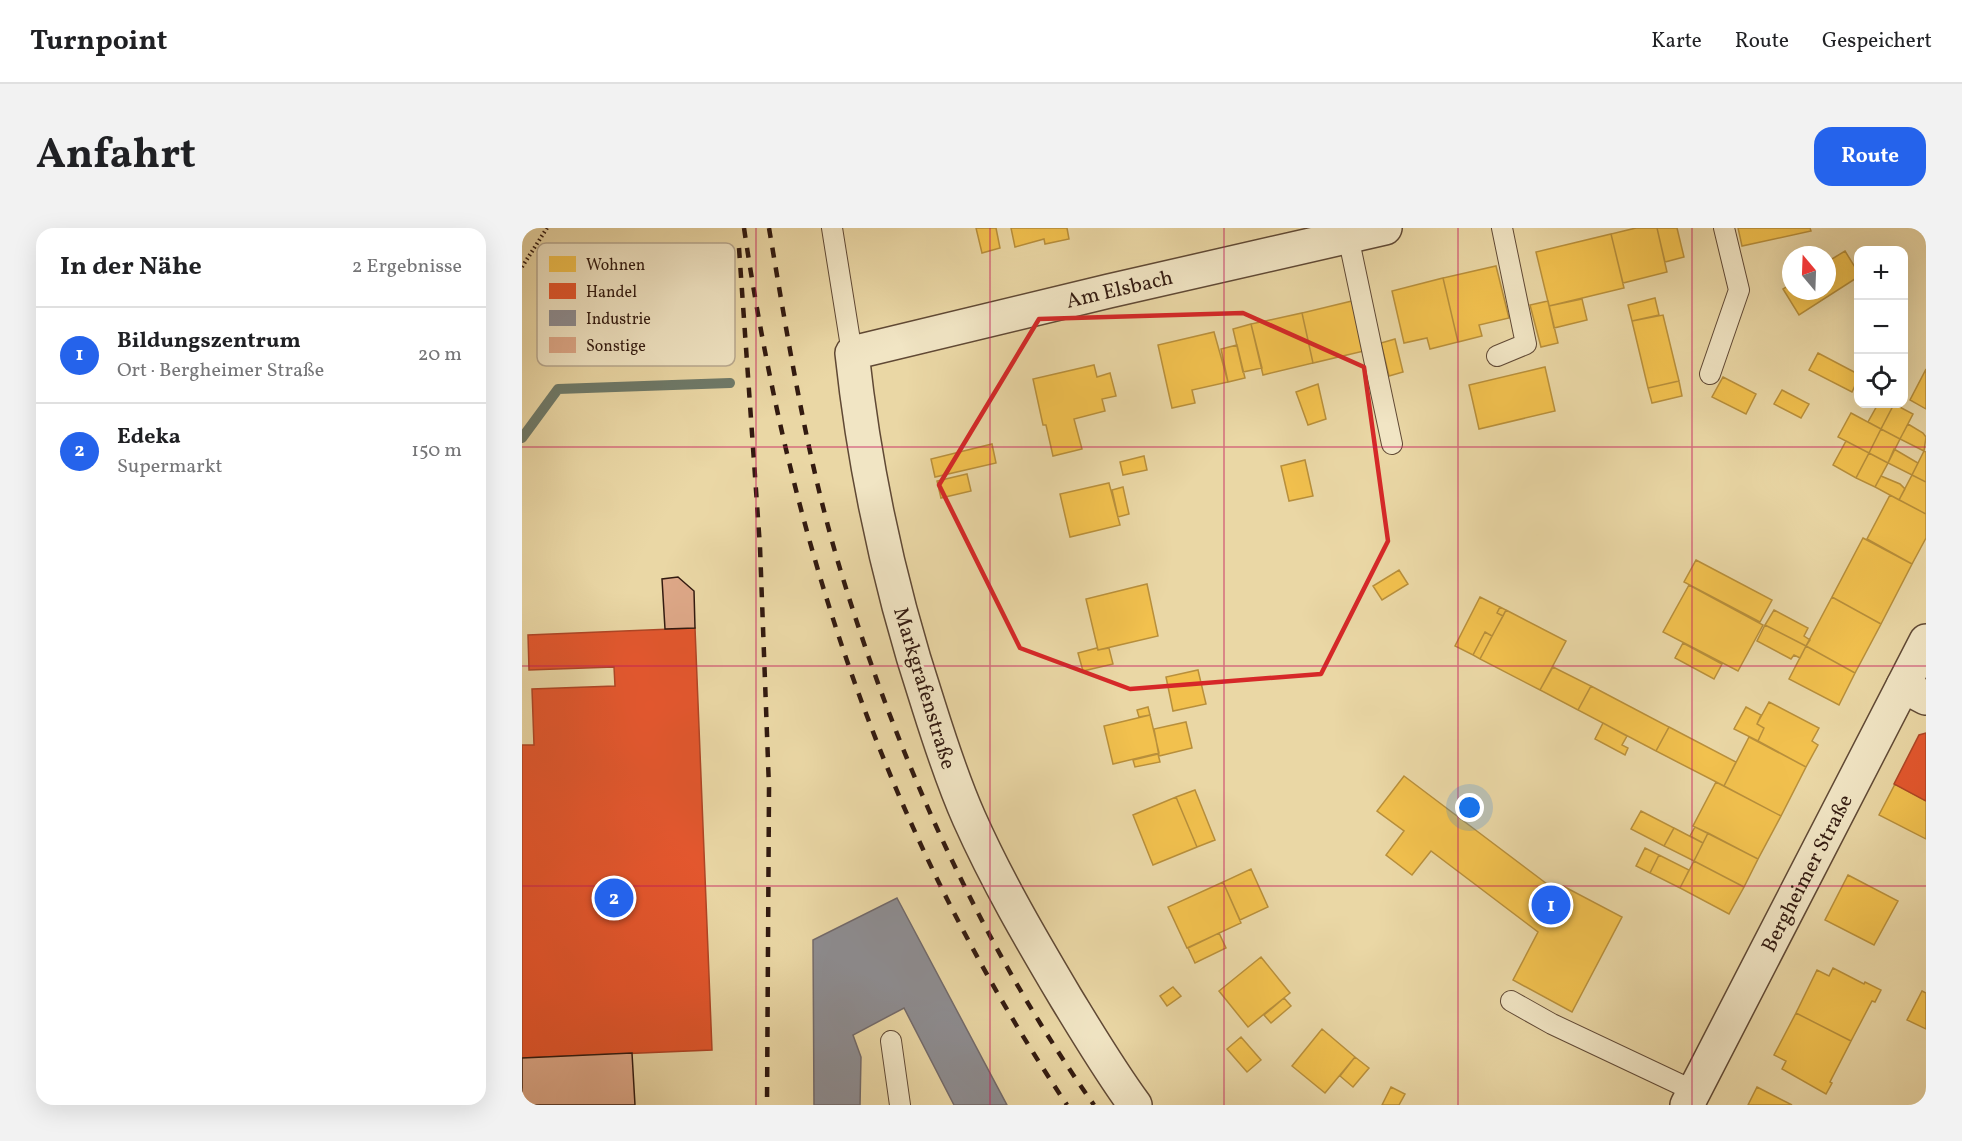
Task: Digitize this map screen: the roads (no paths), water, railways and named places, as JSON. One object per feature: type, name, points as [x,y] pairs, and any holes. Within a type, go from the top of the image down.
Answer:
[{"type":"street","name":"Am Elsbach","points":[[852,353],[1121,288],[1385,228]]},
{"type":"street","name":"Markgrafenstraße","points":[[852,353],[870,483],[886,560],[923,689],[955,783],[968,817],[1017,916],[1101,1055],[1135,1105]]},
{"type":"street","name":"Bergheimer Straße","points":[[1691,1098],[1914,692],[1926,641]]},
{"type":"lane","name":"Markgrafenstraße","points":[[832,228],[852,353]]},
{"type":"lane","points":[[1497,356],[1526,344],[1503,228]]},
{"type":"lane","points":[[1710,375],[1739,290],[1724,228]]},
{"type":"lane","points":[[1348,236],[1392,444]]},
{"type":"lane","points":[[1511,1001],[1691,1098]]},
{"type":"lane","points":[[891,1041],[900,1105]]},
{"type":"waterway","points":[[522,438],[558,389],[730,383]]},
{"type":"railway","points":[[744,228],[764,346],[789,462],[819,575],[856,685],[898,793],[947,899],[1003,1003],[1067,1105]]},
{"type":"railway","points":[[769,228],[816,480],[838,562],[886,704],[944,844],[977,912],[1052,1043],[1094,1105]]},
{"type":"railway","points":[[739,248],[760,547],[769,788],[767,1105]]},
{"type":"place","name":"Edeka","points":[[614,898]]},
{"type":"place","name":"Bildungszentrum","points":[[1551,905]]}]
